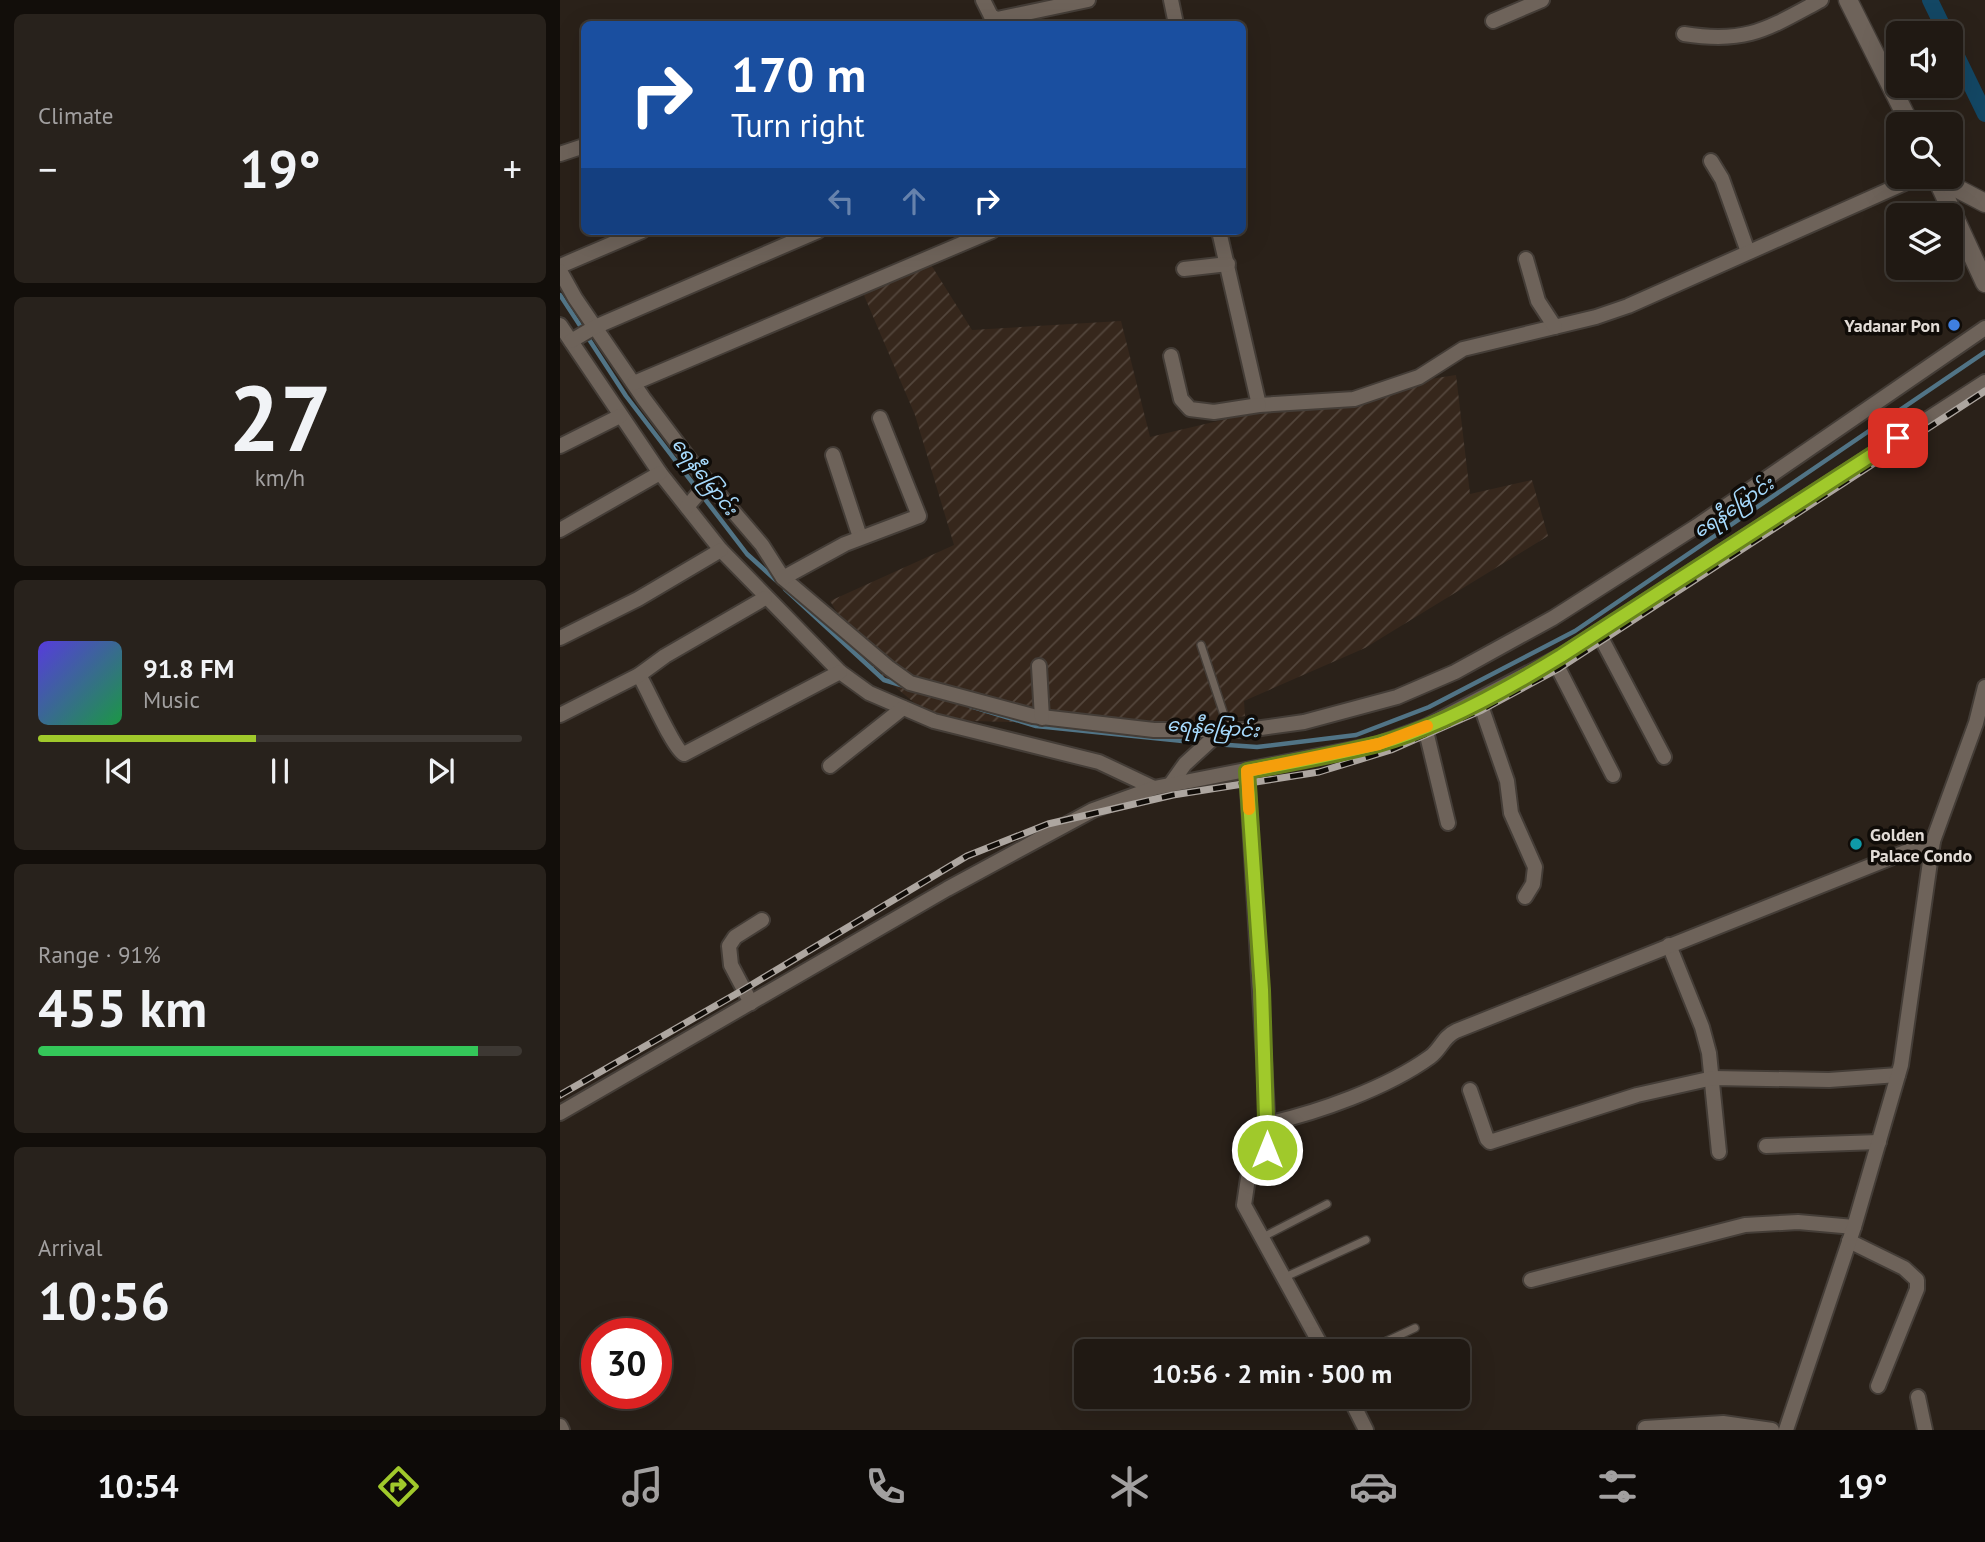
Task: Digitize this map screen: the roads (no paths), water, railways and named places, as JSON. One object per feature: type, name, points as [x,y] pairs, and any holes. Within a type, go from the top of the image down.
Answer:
[{"type":"street","points":[[983,0],[991,16],[996,19],[1088,0]]},
{"type":"street","points":[[1171,0],[1175,21]]},
{"type":"street","points":[[1493,22],[1542,0]]},
{"type":"street","points":[[1684,33],[1716,39],[1748,36],[1768,29],[1821,0]]},
{"type":"street","points":[[1848,0],[1904,112]]},
{"type":"street","points":[[560,154],[581,147]]},
{"type":"street","points":[[1711,161],[1722,179],[1748,252]]},
{"type":"street","points":[[1171,356],[1184,406],[1198,412],[1259,405],[1354,400],[1419,377],[1464,349],[1628,306],[1891,189]]},
{"type":"street","points":[[1941,189],[1985,283]]},
{"type":"street","points":[[1958,189],[1985,203]]},
{"type":"street","points":[[633,235],[560,268],[593,328],[706,484],[762,545],[783,578],[910,683],[1042,718],[1125,729],[1221,734],[1293,724],[1365,706],[1426,685],[1553,618],[1696,526],[1985,328]]},
{"type":"street","points":[[809,235],[593,328],[566,335],[660,473],[721,550],[840,672],[869,694],[903,708],[970,732],[1098,762],[1154,788]]},
{"type":"street","points":[[634,383],[983,235]]},
{"type":"street","points":[[1220,235],[1259,405]]},
{"type":"street","points":[[1526,259],[1538,301],[1555,327]]},
{"type":"street","points":[[1184,270],[1228,264]]},
{"type":"street","points":[[560,1113],[1051,830],[1123,797],[1171,783],[1247,771],[1379,744],[1425,727],[1479,700],[1554,660],[1985,382]]},
{"type":"street","points":[[560,446],[620,416]]},
{"type":"street","points":[[783,578],[832,550],[920,514],[880,418]]},
{"type":"street","points":[[833,455],[860,537]]},
{"type":"street","points":[[560,530],[660,473]]},
{"type":"street","points":[[688,505],[706,484]]},
{"type":"street","points":[[560,638],[638,599],[721,550]]},
{"type":"street","points":[[560,715],[639,675],[665,656],[765,598]]},
{"type":"street","points":[[1598,632],[1664,757]]},
{"type":"street","points":[[1554,660],[1613,775]]},
{"type":"street","points":[[1039,666],[1042,718]]},
{"type":"street","points":[[639,675],[658,708],[673,744],[684,754],[840,672]]},
{"type":"street","points":[[1786,1430],[1852,1234],[1898,1075],[1933,841],[1976,723],[1985,687]]},
{"type":"street","points":[[1479,700],[1507,781],[1511,813],[1535,867],[1533,884],[1525,897]]},
{"type":"street","points":[[830,766],[903,708]]},
{"type":"street","points":[[1425,727],[1448,823]]},
{"type":"street","points":[[1171,783],[1221,734]]},
{"type":"street","points":[[1247,771],[1261,976],[1267,1154],[1248,1178],[1244,1196],[1247,1213],[1317,1339]]},
{"type":"street","points":[[1266,1124],[1296,1117],[1381,1083],[1429,1057],[1445,1037],[1456,1031],[1933,841]]},
{"type":"street","points":[[751,1003],[731,965],[729,946],[735,936],[762,920]]},
{"type":"street","points":[[1669,945],[1702,1027],[1713,1077],[1719,1153]]},
{"type":"street","points":[[1470,1090],[1490,1142],[1637,1095],[1713,1077],[1829,1080],[1898,1075]]},
{"type":"street","points":[[1766,1146],[1879,1142]]},
{"type":"street","points":[[1531,1280],[1745,1225],[1798,1222],[1852,1234],[1904,1268],[1917,1280],[1912,1303],[1878,1386]]},
{"type":"street","points":[[1918,1397],[1925,1430]]},
{"type":"street","points":[[1356,1409],[1366,1430]]},
{"type":"street","points":[[1645,1427],[1723,1423],[1772,1430]]},
{"type":"lane","points":[[1201,645],[1221,734]]},
{"type":"lane","points":[[1260,1238],[1327,1204]]},
{"type":"lane","points":[[1282,1278],[1366,1240]]},
{"type":"lane","points":[[1391,1339],[1415,1328]]},
{"type":"waterway","points":[[1930,0],[1940,21]]},
{"type":"waterway","points":[[1963,69],[1985,114]]},
{"type":"waterway","name":"ရေနီမြောင်း","points":[[560,295],[626,396],[747,554],[779,583]]},
{"type":"waterway","name":"ရေနီမြောင်း","points":[[1214,744],[1257,747],[1356,735],[1429,707],[1575,631],[1985,352]]},
{"type":"waterway","name":"ရေနီမြောင်း","points":[[785,589],[884,680],[904,686]]},
{"type":"waterway","name":"ရေနီမြောင်း","points":[[970,706],[1036,726],[1202,743]]},
{"type":"railway","points":[[560,1095],[743,990],[967,856],[1048,824],[1173,795],[1319,772],[1391,750],[1482,710],[1558,669],[1985,391]]},
{"type":"place","name":"Yadanar Pon","points":[[1954,325]]},
{"type":"place","name":"Golden Palace Condo","points":[[1856,844]]}]
